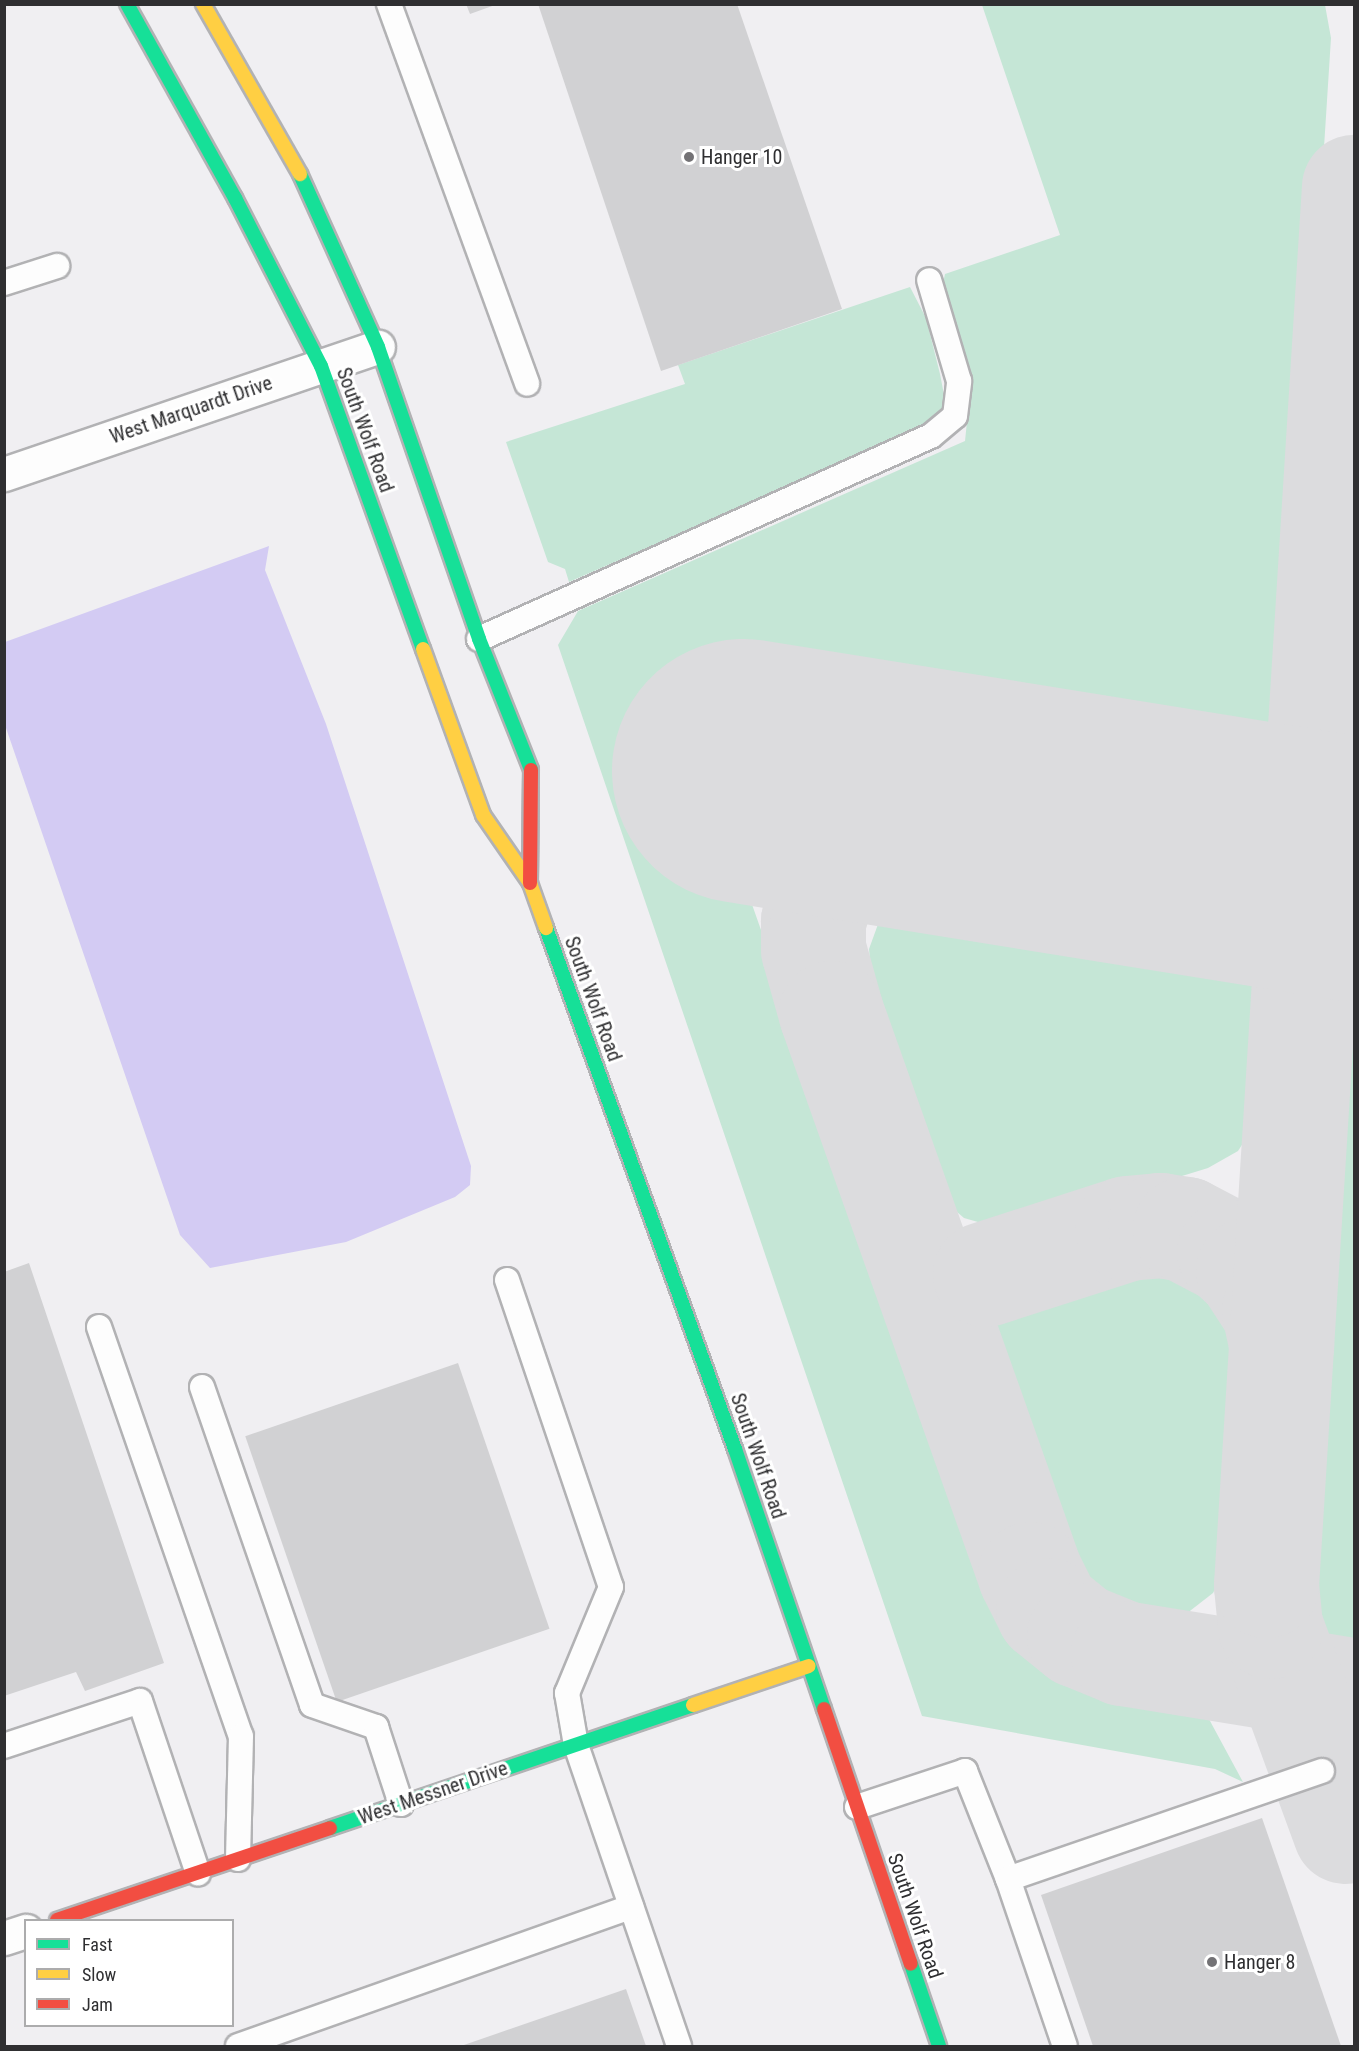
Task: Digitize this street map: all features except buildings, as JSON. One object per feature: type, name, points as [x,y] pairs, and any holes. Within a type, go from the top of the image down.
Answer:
[{"type":"main road","name":"South Wolf Road","points":[[127,4],[235,198],[321,366],[483,815],[530,882],[735,1449],[939,2046]]},
{"type":"main road","name":"South Wolf Road","points":[[203,4],[298,172],[378,347],[479,639],[533,775],[530,882]]},
{"type":"main road","name":"West Messner Drive","points":[[60,1919],[809,1666]]},
{"type":"street","name":"West Marquardt Drive","points":[[4,474],[378,347]]},
{"type":"street","points":[[4,1938],[24,1932]]},
{"type":"lane","points":[[388,4],[527,384]]},
{"type":"lane","points":[[4,283],[57,266]]},
{"type":"lane","points":[[479,639],[931,436],[955,416],[958,381],[928,280]]},
{"type":"lane","points":[[507,1280],[611,1587],[567,1693],[576,1745],[679,2046]]},
{"type":"lane","points":[[99,1327],[241,1736],[238,1859]]},
{"type":"lane","points":[[202,1387],[312,1705],[376,1727],[401,1804]]},
{"type":"lane","points":[[4,1746],[140,1701],[198,1873]]},
{"type":"lane","points":[[857,1807],[965,1771],[1008,1879],[1065,2046]]},
{"type":"lane","points":[[1008,1879],[1323,1771]]},
{"type":"lane","points":[[238,2046],[631,1906]]},
{"type":"green space","points":[[982,5],[1325,5],[1331,38],[1285,758],[1269,776],[1246,785],[751,709],[729,839],[993,1590],[1015,1630],[1040,1658],[1073,1677],[1203,1708],[1243,1782],[1215,1769],[922,1716],[558,645],[578,611],[965,441],[969,402],[961,347],[942,288],[945,274],[1060,235]]},
{"type":"green space","points":[[910,287],[926,318],[940,374],[945,400],[939,420],[569,582],[565,569],[548,562],[506,442],[685,384],[678,365]]},
{"type":"green space","points":[[963,878],[1251,922],[1270,965],[1273,1019],[1265,1109],[1238,1151],[1208,1168],[1006,1230],[964,1218],[943,1200],[873,993],[869,949],[881,916],[908,891],[933,879]]},
{"type":"green space","points":[[1354,985],[1354,1652],[1335,1642],[1308,1610],[1295,1573],[1334,1025],[1345,994]]},
{"type":"green space","points":[[1132,1261],[1184,1268],[1224,1297],[1247,1337],[1249,1357],[1229,1564],[1213,1593],[1186,1614],[1155,1624],[1121,1620],[1092,1605],[1071,1582],[992,1343],[995,1318],[1010,1298]]},
{"type":"shaded area","points":[[269,546],[265,570],[326,724],[471,1166],[470,1185],[455,1197],[346,1242],[210,1268],[180,1235],[5,725],[5,642]]},
{"type":"taxiway","points":[[1345,1831],[1270,1626],[1266,1585],[1354,187]]},
{"type":"taxiway","points":[[1001,813],[880,829],[848,854],[822,891],[813,921],[813,949],[831,1013],[1030,1574],[1048,1610],[1079,1635],[1123,1653],[1352,1690]]},
{"type":"taxiway","points":[[985,1274],[1127,1228],[1160,1225],[1185,1229],[1229,1252],[1248,1270],[1274,1310],[1281,1344]]},
{"type":"runway","points":[[744,771],[1354,869]]},
{"type":"traffic: fast","points":[[127,4],[235,198],[321,366],[423,649]]},
{"type":"traffic: fast","points":[[300,174],[378,347],[479,639],[531,770]]},
{"type":"traffic: fast","points":[[546,928],[735,1449],[824,1709]]},
{"type":"traffic: fast","points":[[330,1828],[693,1705]]},
{"type":"traffic: fast","points":[[911,1964],[939,2046]]},
{"type":"traffic: slow","points":[[203,4],[300,174]]},
{"type":"traffic: slow","points":[[423,649],[483,815],[530,883],[546,928]]},
{"type":"traffic: slow","points":[[693,1705],[809,1666]]},
{"type":"traffic: jam","points":[[530,883],[531,770]]},
{"type":"traffic: jam","points":[[824,1709],[911,1964]]},
{"type":"traffic: jam","points":[[60,1919],[330,1828]]},
{"type":"place","name":"Hanger 10","points":[[689,157]]},
{"type":"place","name":"Hanger 8","points":[[1212,1962]]}]
